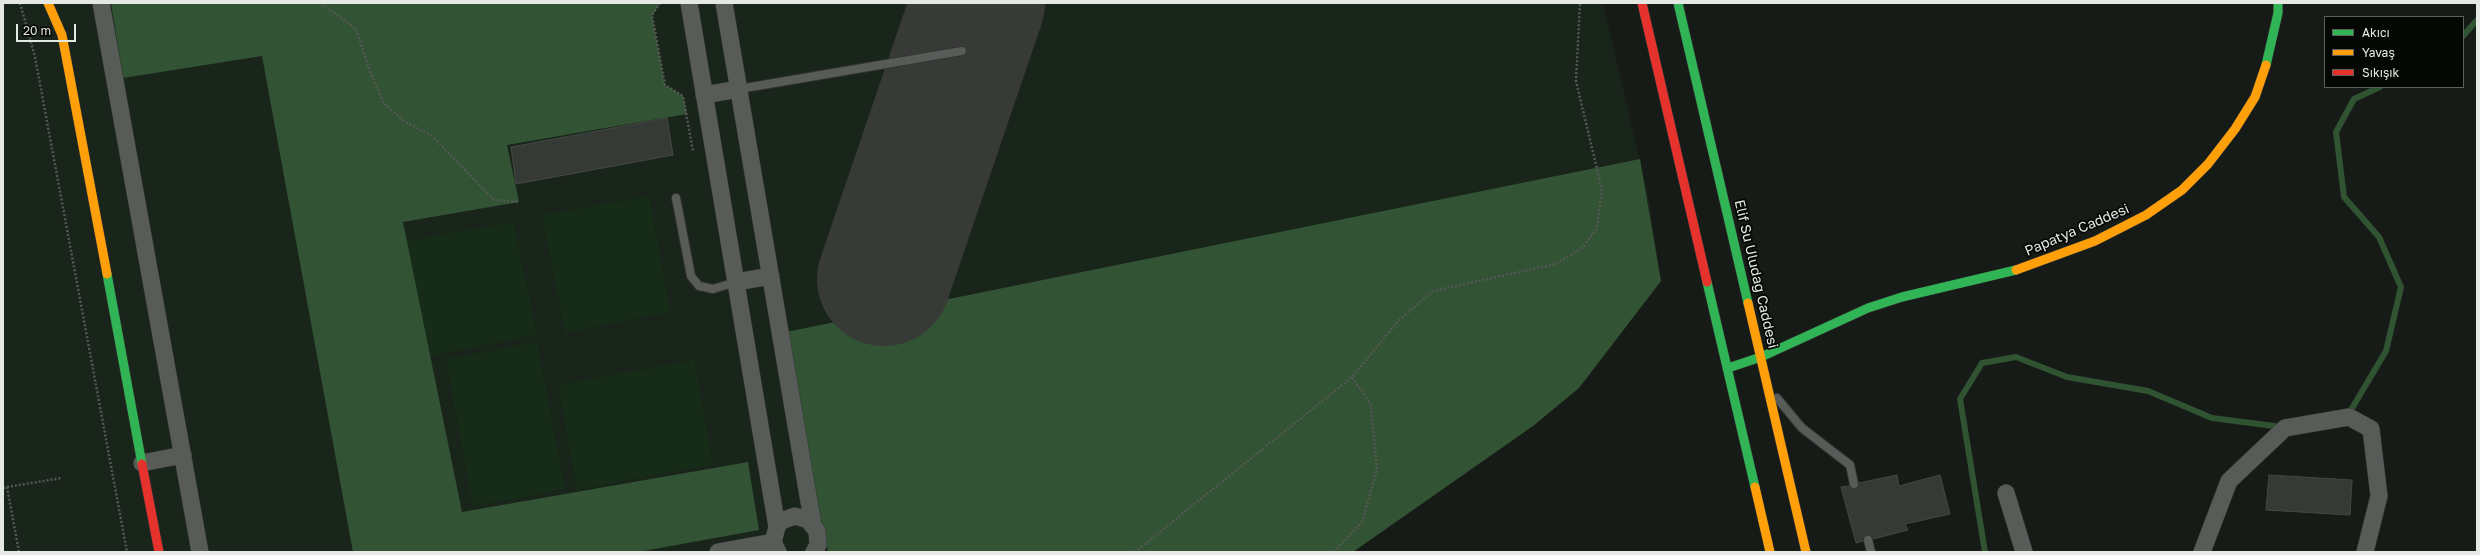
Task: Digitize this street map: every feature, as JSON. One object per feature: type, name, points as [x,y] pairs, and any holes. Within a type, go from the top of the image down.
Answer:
[{"type":"street","points":[[48,3],[62,35],[159,552]]},
{"type":"street","points":[[101,3],[200,552]]},
{"type":"street","points":[[689,3],[736,282],[776,540]]},
{"type":"street","points":[[724,3],[814,524],[819,538],[814,552]]},
{"type":"street","points":[[1642,3],[1770,552]]},
{"type":"street","name":"Elif Su Uludağ Caddesi","points":[[1678,3],[1806,552]]},
{"type":"street","name":"Papatya Caddesi","points":[[1728,368],[1761,357],[1840,319],[1868,308],[1902,297],[2029,267],[2095,241],[2146,215],[2182,190],[2208,164],[2255,97],[2268,58],[2278,13],[2278,3]]},
{"type":"street","points":[[704,95],[739,89]]},
{"type":"street","points":[[736,282],[771,276]]},
{"type":"street","points":[[2202,552],[2230,481],[2285,428],[2349,417],[2371,429],[2379,496],[2365,552]]},
{"type":"street","points":[[142,463],[183,455]]},
{"type":"street","points":[[2006,493],[2024,552]]},
{"type":"street","points":[[776,540],[781,522],[794,516],[802,517],[814,524]]},
{"type":"street","points":[[718,552],[776,540]]},
{"type":"lane","points":[[739,89],[962,51]]},
{"type":"lane","points":[[676,198],[691,276],[699,286],[713,288],[736,282]]},
{"type":"lane","points":[[1768,388],[1802,428],[1850,465],[1854,484]]},
{"type":"lane","points":[[1868,540],[1871,552]]},
{"type":"path","points":[[20,3],[35,57],[127,552]]},
{"type":"path","points":[[321,3],[356,28],[369,69],[384,103],[404,121],[432,136],[494,200],[519,202]]},
{"type":"path","points":[[660,3],[652,15],[665,85],[683,96],[695,159]]},
{"type":"path","points":[[1135,552],[1352,377],[1400,319],[1433,291],[1556,264],[1583,247],[1597,228],[1602,190],[1576,81],[1580,3]]},
{"type":"path","points":[[1334,552],[1362,522],[1377,470],[1371,405],[1352,377]]},
{"type":"path","points":[[3,488],[62,478]]},
{"type":"path","points":[[7,487],[19,552]]},
{"type":"shaded area","points":[[3,3],[1603,3],[1649,199],[1661,281],[1579,388],[1533,426],[1353,552],[3,552]]},
{"type":"green space","points":[[111,3],[660,3],[652,16],[665,85],[683,96],[687,114],[507,145],[519,202],[403,222],[462,512],[748,462],[759,530],[638,552],[353,552],[262,56],[123,78]]},
{"type":"green space","points":[[1640,159],[1661,281],[1579,388],[1533,426],[1353,552],[828,552],[781,333]]},
{"type":"green space","points":[[649,196],[670,312],[565,333],[542,215]]},
{"type":"green space","points":[[513,222],[537,334],[428,357],[406,241]]},
{"type":"green space","points":[[537,342],[565,489],[473,506],[446,359]]},
{"type":"green space","points":[[694,360],[713,464],[577,490],[558,385]]},
{"type":"building","points":[[667,118],[673,155],[516,184],[511,147]]},
{"type":"building","points":[[1897,475],[1899,486],[1940,475],[1950,514],[1905,524],[1908,530],[1873,539],[1866,535],[1863,541],[1856,543],[1841,487],[1849,486],[1856,489],[1859,483]]},
{"type":"building","points":[[2269,475],[2352,480],[2350,515],[2266,510]]},
{"type":"waterway","points":[[2464,35],[2477,20]]},
{"type":"waterway","points":[[2348,415],[2386,351],[2401,287],[2379,237],[2344,197],[2336,132],[2354,99],[2378,88]]},
{"type":"waterway","points":[[1985,552],[1960,399],[1982,363],[2016,357],[2067,377],[2148,391],[2212,418],[2282,427]]},
{"type":"runway","points":[[884,279],[978,3]]},
{"type":"traffic: fast","points":[[1678,3],[1748,303]]},
{"type":"traffic: fast","points":[[2266,65],[2278,13],[2278,3]]},
{"type":"traffic: fast","points":[[1728,368],[1761,357],[1868,308],[1902,297],[2016,270]]},
{"type":"traffic: fast","points":[[107,274],[142,464]]},
{"type":"traffic: fast","points":[[1707,282],[1755,487]]},
{"type":"traffic: slow","points":[[48,3],[62,35],[107,274]]},
{"type":"traffic: slow","points":[[2016,270],[2095,241],[2146,215],[2182,190],[2208,164],[2235,129],[2255,97],[2266,65]]},
{"type":"traffic: slow","points":[[1748,303],[1806,552]]},
{"type":"traffic: slow","points":[[1755,487],[1770,552]]},
{"type":"traffic: jam","points":[[1642,3],[1707,282]]},
{"type":"traffic: jam","points":[[142,464],[159,552]]}]
